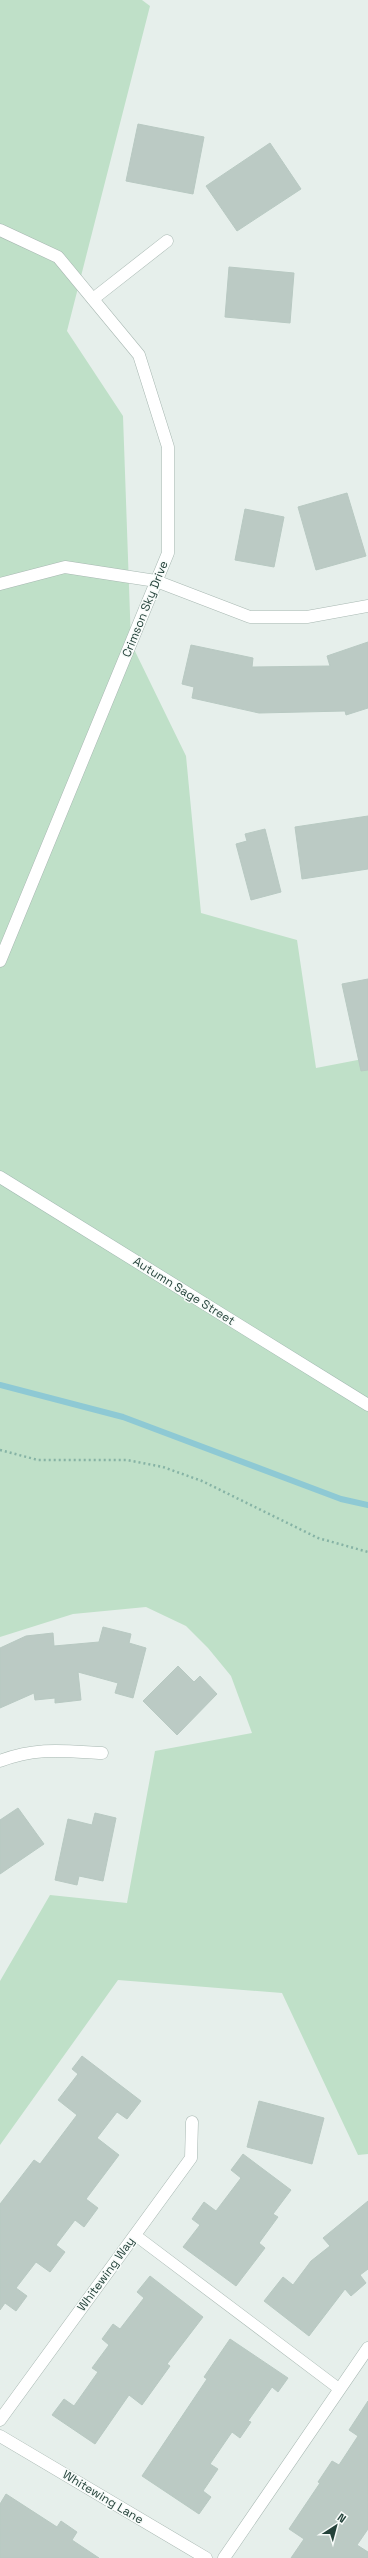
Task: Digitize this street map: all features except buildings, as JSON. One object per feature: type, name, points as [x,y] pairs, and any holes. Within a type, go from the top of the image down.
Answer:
[{"type":"street","name":"Crimson Sky Drive","points":[[0,230],[58,257],[139,355],[168,447],[168,553],[0,961]]},
{"type":"street","points":[[93,299],[167,241]]},
{"type":"street","points":[[0,584],[65,567],[156,582],[250,617],[307,616],[368,606]]},
{"type":"street","name":"Autumn Sage Street","points":[[0,1177],[368,1404]]},
{"type":"street","points":[[0,1761],[25,1752],[56,1750],[102,1753]]},
{"type":"street","name":"Whitewing Way","points":[[0,2420],[191,2158],[192,2122]]},
{"type":"street","points":[[224,2558],[338,2388],[368,2348]]},
{"type":"street","name":"Whitewing Lane","points":[[0,2436],[206,2558]]},
{"type":"lane","points":[[135,2235],[338,2388]]},
{"type":"path","points":[[0,1450],[38,1460],[126,1460],[163,1467],[202,1481],[318,1538],[368,1552]]},
{"type":"green space","points":[[0,0],[142,0],[150,6],[67,331],[123,416],[131,643],[186,756],[201,913],[297,940],[316,1068],[368,1058],[368,2154],[358,2155],[282,1993],[118,1980],[0,2145],[0,1981],[50,1895],[127,1903],[155,1751],[252,1733],[231,1676],[208,1648],[186,1626],[146,1607],[73,1614],[0,1637]]},
{"type":"waterway","points":[[0,1385],[123,1417],[341,1499],[368,1505]]}]
